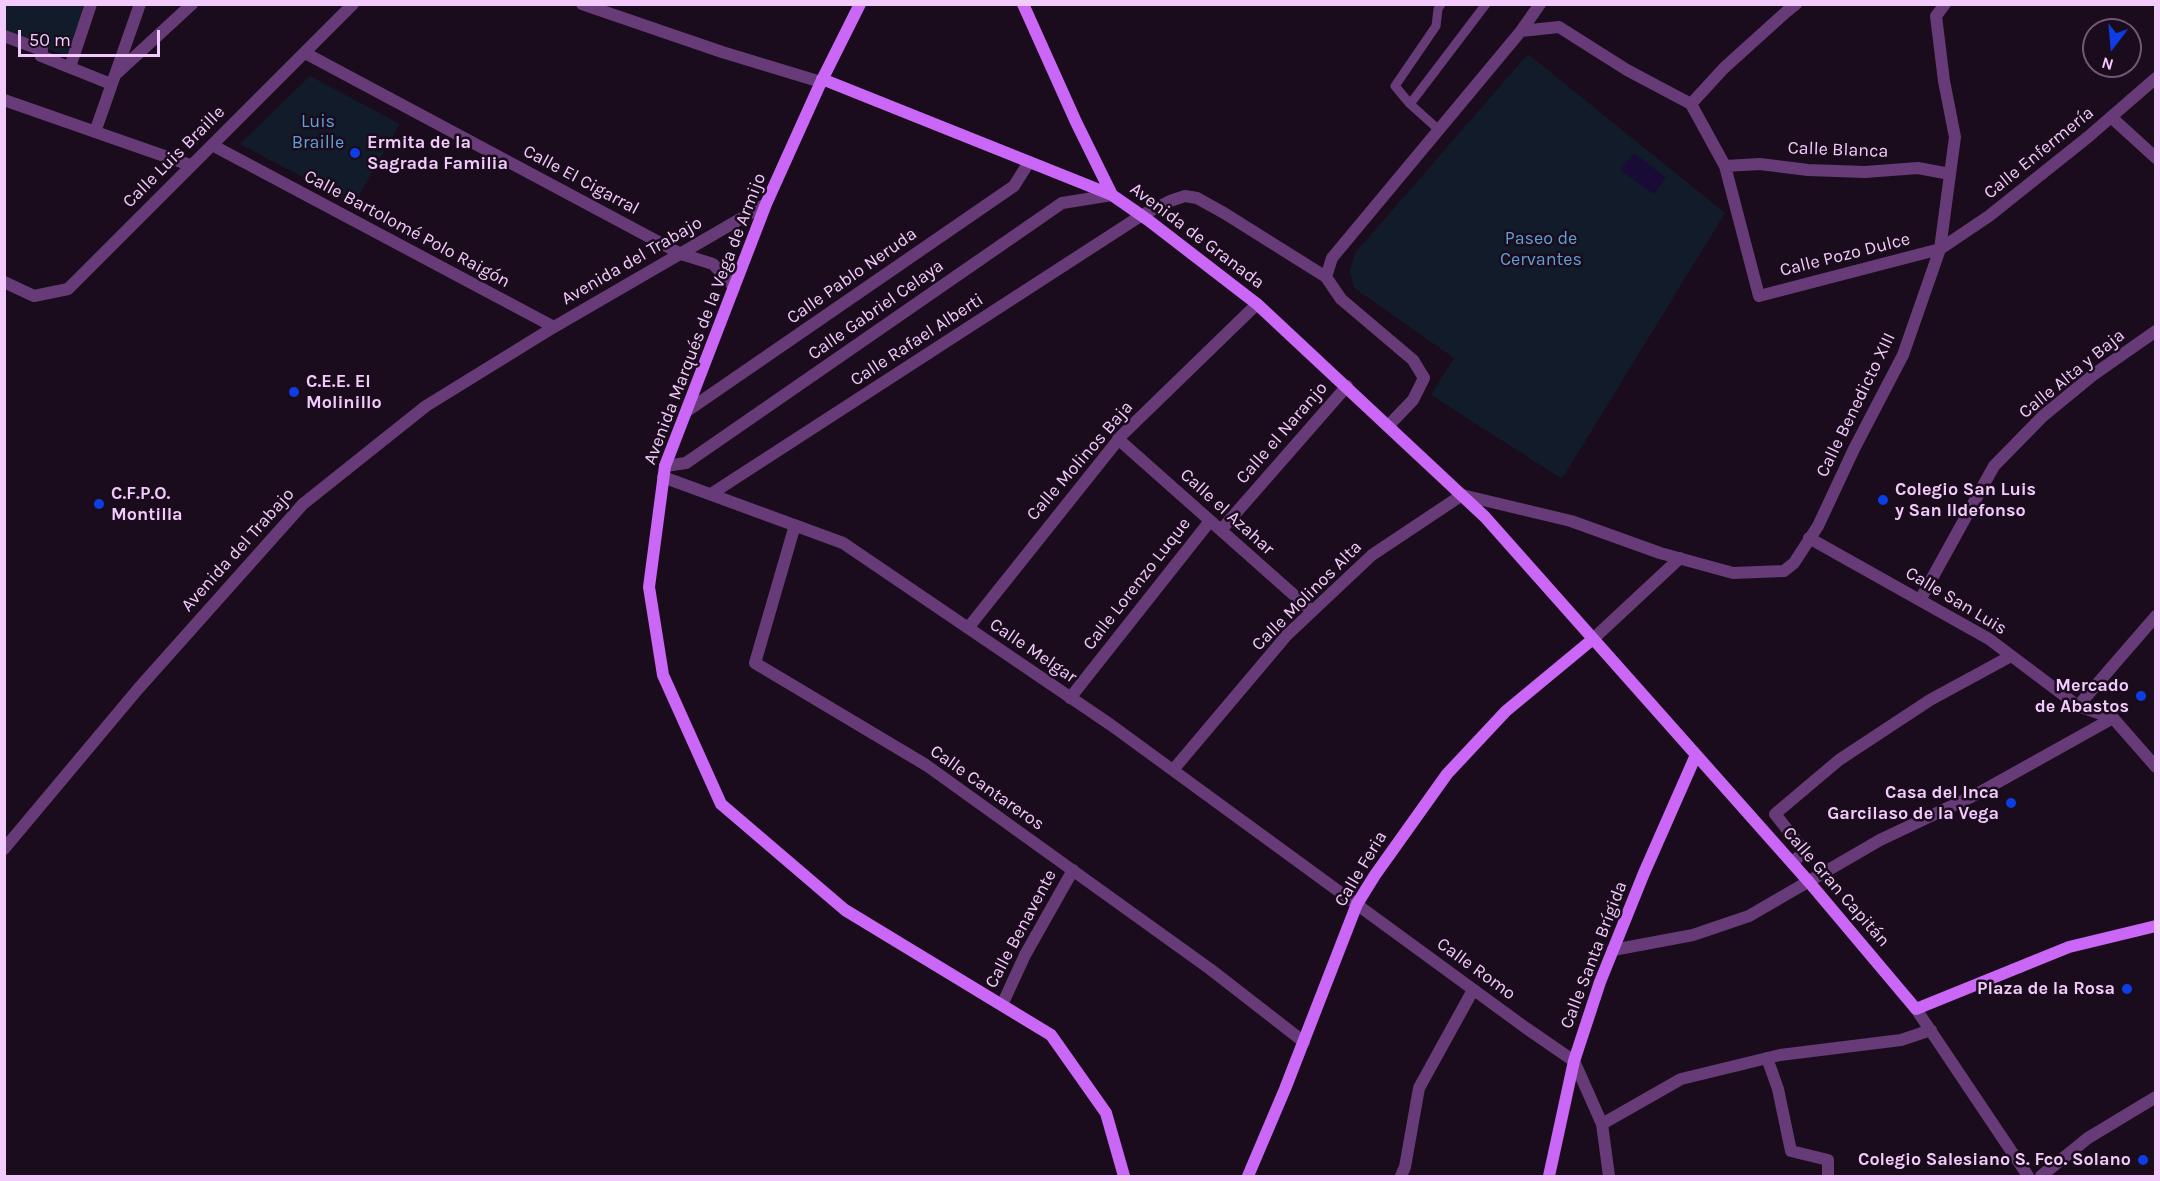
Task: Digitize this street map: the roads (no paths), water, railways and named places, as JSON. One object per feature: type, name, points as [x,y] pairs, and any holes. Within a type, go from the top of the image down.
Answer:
[{"type":"street","points":[[70,67],[91,4]]},
{"type":"street","points":[[94,132],[140,4]]},
{"type":"street","points":[[113,79],[192,4]]},
{"type":"street","name":"Calle Luis Braille","points":[[4,282],[34,296],[68,289],[353,4]]},
{"type":"street","points":[[582,4],[722,52],[821,80]]},
{"type":"street","name":"Avenida Marqués de la Vega de Armijo","points":[[860,4],[821,80],[766,204],[664,472],[649,587],[663,675],[721,804],[844,910],[1051,1035],[1107,1113],[1124,1176]]},
{"type":"street","points":[[1023,4],[1112,195]]},
{"type":"street","points":[[1389,425],[1413,400],[1424,378],[1413,360],[1341,299],[1326,277],[1332,258],[1521,31],[1540,4]]},
{"type":"street","points":[[1691,104],[1724,68],[1796,4]]},
{"type":"street","name":"Calle Benedicto XIII","points":[[1680,558],[1733,573],[1784,571],[1794,563],[1818,526],[1854,449],[1904,356],[1940,249],[1955,136],[1944,81],[1936,16],[1945,4]]},
{"type":"street","points":[[1521,31],[1559,27],[1627,70],[1691,104],[1725,166]]},
{"type":"street","points":[[4,36],[42,50],[41,56],[113,79]]},
{"type":"street","name":"Calle El Cigarral","points":[[305,53],[681,254],[713,264],[734,287]]},
{"type":"street","name":"Calle Enfermería","points":[[1940,249],[1989,216],[2156,78]]},
{"type":"street","name":"Avenida de Granada","points":[[821,80],[1112,195],[1142,215],[1257,304],[1389,425],[1485,517],[1593,639]]},
{"type":"street","points":[[4,100],[190,165]]},
{"type":"street","points":[[2111,117],[2156,158]]},
{"type":"street","name":"Calle Bartolomé Polo Raigón","points":[[212,146],[554,327]]},
{"type":"street","name":"Calle Pablo Neruda","points":[[687,411],[1014,186],[1029,162]]},
{"type":"street","name":"Calle Blanca","points":[[1725,166],[1760,164],[1808,170],[1865,172],[1918,168],[1950,174]]},
{"type":"street","name":"Calle Pozo Dulce","points":[[1725,166],[1759,296],[1940,249]]},
{"type":"street","name":"Calle Gabriel Celaya","points":[[664,472],[686,464],[1062,203],[1112,195]]},
{"type":"street","name":"Calle Rafael Alberti","points":[[711,494],[1142,215],[1170,201],[1185,196],[1197,198],[1326,277]]},
{"type":"street","name":"Avenida del Trabajo","points":[[4,849],[138,689],[303,504],[426,406],[554,327],[766,204]]},
{"type":"street","name":"Calle Molinos Baja","points":[[968,628],[1118,439],[1257,304]]},
{"type":"street","name":"Calle Alta y Baja","points":[[1920,600],[1994,466],[2043,416],[2093,375],[2156,331]]},
{"type":"street","name":"Calle el Naranjo","points":[[1221,530],[1347,386]]},
{"type":"street","name":"Calle el Azahar","points":[[1118,439],[1312,611]]},
{"type":"street","name":"Calle Melgar","points":[[664,472],[711,494],[843,543],[1173,770],[1357,904]]},
{"type":"street","points":[[1462,495],[1571,521],[1680,558],[1593,639]]},
{"type":"street","name":"Calle Molinos Alta","points":[[1173,770],[1287,635],[1312,611],[1372,555],[1462,495]]},
{"type":"street","name":"Calle Lorenzo Luque","points":[[1070,698],[1210,521]]},
{"type":"street","name":"Calle Cantareros","points":[[795,525],[755,663],[926,765],[1210,969],[1304,1042]]},
{"type":"street","name":"Calle San Luis","points":[[1809,538],[1989,639],[2078,706],[2113,718]]},
{"type":"street","points":[[2078,706],[2156,616]]},
{"type":"street","name":"Calle Gran Capitán","points":[[1593,639],[1792,862],[1916,1009],[2028,1176]]},
{"type":"street","name":"Calle Feria","points":[[1248,1176],[1304,1042],[1357,904],[1375,875],[1447,774],[1506,711],[1593,639]]},
{"type":"street","points":[[1792,862],[1805,852],[1775,814],[1839,760],[1930,700],[2011,656]]},
{"type":"street","points":[[1613,950],[1693,935],[1749,916],[1880,840],[1975,795],[2113,718],[2156,767]]},
{"type":"street","name":"Calle Santa Brígida","points":[[1549,1176],[1574,1061],[1613,950],[1696,755]]},
{"type":"street","name":"Calle Benavente","points":[[1002,1005],[1025,955],[1073,870]]},
{"type":"street","name":"Calle Romo","points":[[1357,904],[1574,1061]]},
{"type":"street","points":[[1916,1009],[2069,947],[2156,927]]},
{"type":"street","points":[[1401,1176],[1405,1167],[1419,1088],[1473,990]]},
{"type":"street","points":[[1602,1124],[1681,1079],[1767,1058],[1901,1040],[1931,1030]]},
{"type":"street","points":[[1767,1058],[1779,1089],[1791,1151],[1828,1160],[1828,1176]]},
{"type":"street","points":[[1574,1061],[1602,1124],[1610,1176]]},
{"type":"street","points":[[2041,1176],[2088,1138],[2156,1097]]},
{"type":"lane","points":[[1439,130],[1410,104],[1395,86],[1436,26],[1438,9],[1441,4]]},
{"type":"lane","points":[[1410,104],[1486,4]]},
{"type":"place","name":"Ermita de la Sagrada Familia","points":[[355,153]]},
{"type":"place","name":"C.E.E. El Molinillo","points":[[294,392]]},
{"type":"place","name":"Colegio San Luis y San Ildefonso","points":[[1883,500]]},
{"type":"place","name":"C.F.P.O. Montilla","points":[[99,504]]},
{"type":"place","name":"Mercado de Abastos","points":[[2141,696]]},
{"type":"place","name":"Casa del Inca Garcilaso de la Vega","points":[[2011,803]]},
{"type":"place","name":"Plaza de la Rosa","points":[[2127,989]]},
{"type":"place","name":"Colegio Salesiano S. Fco. Solano","points":[[2143,1160]]},
{"type":"park label","name":"Luis Braille","points":[[318,132]]},
{"type":"park label","name":"Paseo de Cervantes","points":[[1541,249]]}]
